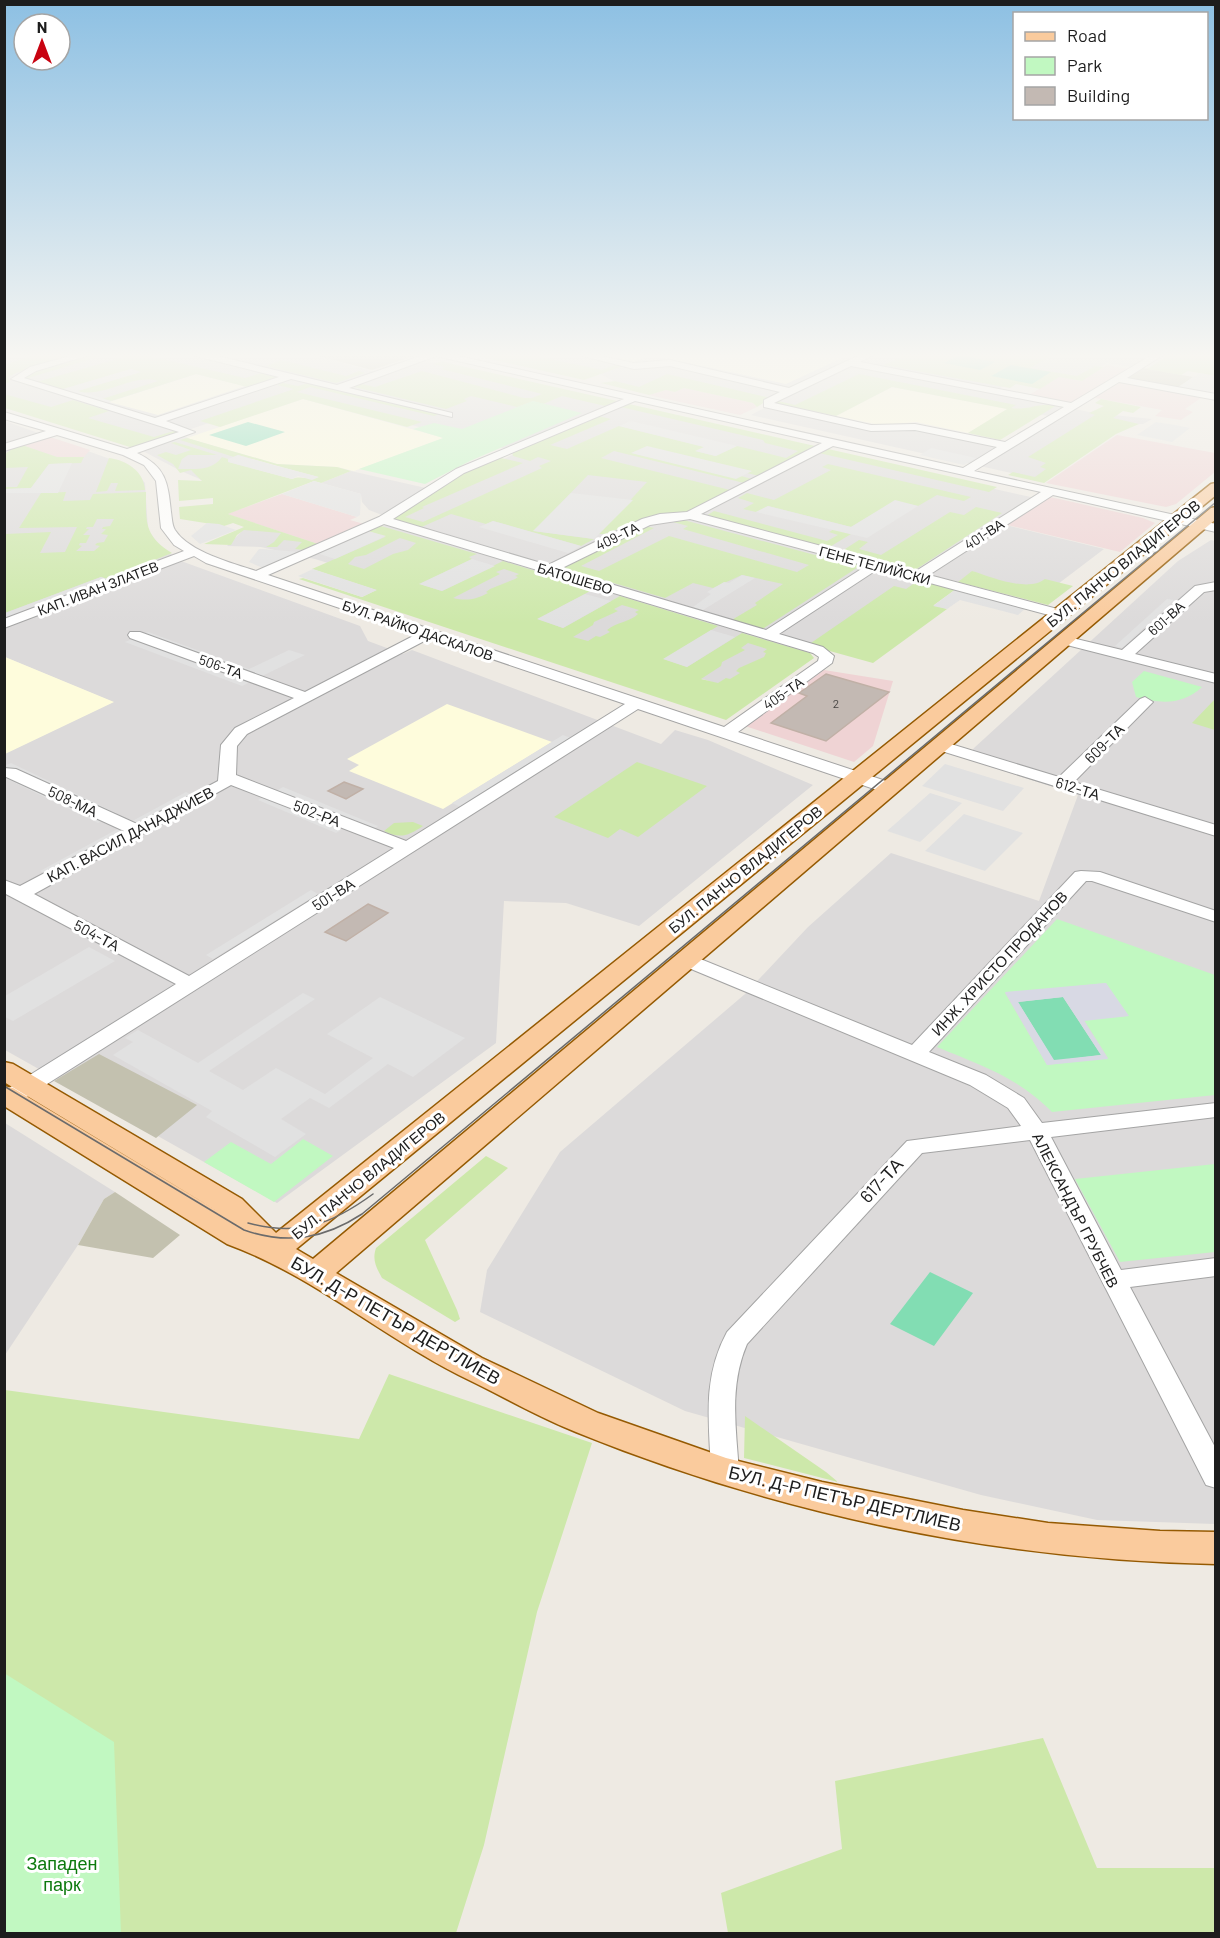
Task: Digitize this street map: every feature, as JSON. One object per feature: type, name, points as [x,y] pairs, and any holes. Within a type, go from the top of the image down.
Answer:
[{"type":"main road","name":"БУЛ. ПАНЧО ВЛАДИГЕРОВ","points":[[274,1250],[328,1209],[1215,487]]},
{"type":"main road","name":"БУЛ. ПАНЧО ВЛАДИГЕРОВ","points":[[315,1274],[1064,640],[1208,526],[1215,511]]},
{"type":"main road","name":"БУЛ. Д-Р ПЕТЪР ДЕРТЛИЕВ","points":[[4,1070],[12,1094],[237,1237],[274,1250],[471,1367],[576,1417],[725,1472],[822,1497],[963,1525],[1057,1539],[1160,1547],[1215,1548]]},
{"type":"street","name":"БУЛ. РАЙКО ДАСКАЛОВ","points":[[97,443],[127,453],[148,463],[160,475],[167,528],[178,542],[192,552],[889,788]]},
{"type":"street","points":[[127,453],[156,443]]},
{"type":"street","points":[[257,575],[383,520],[460,471],[526,443]]},
{"type":"street","points":[[690,515],[829,443]]},
{"type":"street","points":[[838,443],[1208,526]]},
{"type":"street","points":[[995,443],[1007,446]]},
{"type":"street","points":[[964,472],[1011,443]]},
{"type":"street","name":"401-ВА","points":[[918,576],[1050,492]]},
{"type":"street","name":"ГЕНЕ ТЕЛИЙСКИ","points":[[690,515],[1060,614]]},
{"type":"street","name":"409-ТА","points":[[548,570],[638,525],[660,518],[690,515]]},
{"type":"street","name":"БАТОШЕВО","points":[[383,520],[818,650]]},
{"type":"street","name":"КАП. ИВАН ЗЛАТЕВ","points":[[4,624],[192,552]]},
{"type":"street","points":[[768,635],[876,565]]},
{"type":"street","name":"601-ВА","points":[[1125,655],[1200,588],[1213,586]]},
{"type":"street","name":"КАП. ВАСИЛ ДАНАДЖИЕВ","points":[[12,889],[136,830],[224,784],[228,778],[229,746],[241,731],[429,633]]},
{"type":"street","name":"506-ТА","points":[[135,635],[306,697]]},
{"type":"street","points":[[1064,640],[1215,679]]},
{"type":"street","name":"405-ТА","points":[[726,733],[825,663],[827,656],[818,650]]},
{"type":"street","name":"609-ТА","points":[[1063,783],[1145,702]]},
{"type":"street","name":"501-ВА","points":[[12,1094],[637,703]]},
{"type":"street","name":"612-ТА","points":[[941,746],[1215,831]]},
{"type":"street","name":"508-МА","points":[[10,772],[136,830]]},
{"type":"street","name":"502-РА","points":[[228,778],[407,847]]},
{"type":"street","name":"ИНЖ. ХРИСТО ПРОДАНОВ","points":[[915,1054],[1078,878],[1084,875],[1094,876],[1215,917]]},
{"type":"street","name":"504-ТА","points":[[12,889],[190,984]]},
{"type":"street","name":"АЛЕКСАНДЪР ГРУБЧЕВ","points":[[686,960],[978,1080],[1016,1103],[1037,1132],[1215,1477]]},
{"type":"street","name":"617-ТА","points":[[725,1472],[721,1397],[725,1365],[736,1339],[915,1146],[1215,1110]]},
{"type":"street","points":[[1112,1280],[1215,1267]]},
{"type":"shaded area","points":[[5,443],[67,443],[132,467],[145,483],[148,530],[160,546],[181,561],[360,626],[368,641],[403,654],[412,650],[661,744],[675,730],[708,740],[813,785],[639,926],[566,903],[504,901],[496,1043],[277,1203],[5,1050],[4,754],[113,702],[5,657]]},
{"type":"shaded area","points":[[70,443],[90,450],[84,457],[57,457],[19,444]]},
{"type":"shaded area","points":[[128,443],[206,443],[252,458],[246,499],[181,471]]},
{"type":"shaded area","points":[[206,443],[429,443],[354,471],[337,467],[277,464]]},
{"type":"shaded area","points":[[484,443],[793,443],[1035,498],[998,523],[1104,549],[1054,587],[989,588],[933,576],[906,596],[738,690],[315,559],[261,547],[227,546],[244,529],[276,531],[339,550],[395,520],[369,510],[362,502],[361,494],[321,483],[351,471],[439,491],[518,452]]},
{"type":"shaded area","points":[[690,443],[726,443],[737,446],[716,456],[695,451],[704,447]]},
{"type":"shaded area","points":[[879,443],[987,443],[1010,448],[1017,443],[1098,443],[1043,480]]},
{"type":"shaded area","points":[[1105,443],[1163,443],[1215,453],[1215,472],[1176,504],[1166,507],[1046,483]]},
{"type":"shaded area","points":[[647,446],[752,471],[736,479],[631,453]]},
{"type":"shaded area","points":[[931,448],[976,458],[964,465],[920,455]]},
{"type":"shaded area","points":[[238,455],[319,477],[312,480],[298,476],[292,479],[228,462],[228,459]]},
{"type":"shaded area","points":[[72,463],[58,493],[5,493],[5,489],[31,488],[49,464]]},
{"type":"shaded area","points":[[314,481],[361,494],[360,515],[357,517],[282,494]]},
{"type":"shaded area","points":[[571,493],[633,500],[594,539],[533,531]]},
{"type":"shaded area","points":[[282,494],[357,517],[350,520],[364,524],[318,544],[227,514]]},
{"type":"shaded area","points":[[1046,496],[1143,518],[1155,523],[1120,552],[1003,524]]},
{"type":"shaded area","points":[[895,500],[918,506],[867,538],[756,512],[768,506],[851,527]]},
{"type":"shaded area","points":[[493,521],[581,546],[568,553],[479,527]]},
{"type":"shaded area","points":[[207,523],[219,524],[236,530],[200,544],[191,536]]},
{"type":"shaded area","points":[[368,531],[386,536],[335,559],[317,553]]},
{"type":"shaded area","points":[[1211,540],[1215,541],[1215,1524],[1097,1520],[981,1495],[685,1411],[480,1312],[487,1270],[560,1152],[745,994],[808,927],[891,853],[1039,901],[1078,795],[966,759],[974,748],[1178,561]]},
{"type":"shaded area","points":[[259,549],[299,552],[263,568],[249,562]]},
{"type":"shaded area","points":[[472,559],[495,566],[442,591],[419,584]]},
{"type":"shaded area","points":[[313,569],[377,590],[362,597],[298,576]]},
{"type":"shaded area","points":[[742,575],[755,578],[703,610],[693,607],[711,594],[707,592]]},
{"type":"shaded area","points":[[101,577],[107,579],[5,618],[5,613]]},
{"type":"shaded area","points":[[956,589],[1026,608],[1018,615],[960,600],[947,609],[933,606]]},
{"type":"shaded area","points":[[585,594],[611,601],[563,628],[537,619]]},
{"type":"shaded area","points":[[1167,599],[1174,600],[1122,648],[1115,646]]},
{"type":"shaded area","points":[[711,630],[735,637],[687,667],[663,659]]},
{"type":"shaded area","points":[[148,632],[249,669],[289,650],[305,655],[242,686],[125,642]]},
{"type":"shaded area","points":[[5,657],[114,702],[5,754]]},
{"type":"shaded area","points":[[824,670],[893,681],[873,746],[854,762],[745,726]]},
{"type":"shaded area","points":[[447,704],[552,742],[443,809],[349,771],[359,765],[347,759]]},
{"type":"shaded area","points":[[563,735],[571,738],[461,807],[452,803]]},
{"type":"shaded area","points":[[11,763],[116,813],[98,823],[5,778],[4,766]]},
{"type":"shaded area","points":[[945,764],[1024,788],[1003,811],[922,786]]},
{"type":"shaded area","points":[[283,787],[378,826],[371,831],[276,791]]},
{"type":"shaded area","points":[[186,792],[192,795],[46,874],[40,871]]},
{"type":"shaded area","points":[[930,793],[962,803],[920,842],[887,831]]},
{"type":"shaded area","points":[[263,797],[341,830],[336,833],[258,800]]},
{"type":"shaded area","points":[[964,814],[1023,833],[985,871],[925,851]]},
{"type":"shaded area","points":[[311,890],[318,894],[213,959],[206,955]]},
{"type":"shaded area","points":[[89,947],[115,961],[13,1021],[5,1017],[5,996]]},
{"type":"shaded area","points":[[1106,983],[1129,1016],[1084,1021],[1108,1059],[1047,1065],[1005,992]],"holes":[[[1063,997],[1101,1055],[1054,1060],[1018,1002]]]},
{"type":"shaded area","points":[[303,993],[315,999],[209,1071],[243,1090],[276,1068],[325,1094],[373,1058],[327,1034],[380,997],[465,1038],[413,1077],[388,1064],[329,1108],[310,1098],[281,1119],[306,1134],[275,1157],[206,1117],[212,1111],[113,1055],[133,1042],[125,1038],[138,1030],[198,1063]]},
{"type":"shaded area","points":[[99,1054],[197,1105],[156,1138],[54,1081]]},
{"type":"shaded area","points":[[5,1123],[115,1192],[104,1199],[78,1245],[5,1355]]},
{"type":"shaded area","points":[[115,1192],[180,1235],[153,1258],[78,1245],[104,1199]]},
{"type":"green space","points":[[118,443],[147,443],[133,448]]},
{"type":"green space","points":[[172,443],[180,443],[217,455],[188,455],[182,459],[178,469],[208,467],[222,457],[228,459],[229,462],[292,479],[318,477],[238,455],[234,457],[191,443],[206,443],[277,464],[337,467],[351,471],[321,483],[314,481],[228,514],[318,544],[304,550],[295,549],[302,542],[284,540],[277,547],[266,547],[274,542],[281,533],[244,530],[237,535],[231,545],[204,544],[244,527],[233,523],[224,526],[180,519],[179,507],[213,504],[213,498],[179,501],[178,480],[202,481],[191,470],[180,473],[173,464],[157,455],[166,452],[176,455],[191,450]]},
{"type":"green space","points":[[428,443],[511,443],[425,484],[359,469]]},
{"type":"green space","points":[[532,443],[554,443],[550,445],[567,449],[580,443],[690,443],[705,447],[696,451],[715,456],[737,446],[786,458],[798,451],[767,443],[804,443],[815,446],[759,476],[747,473],[751,471],[632,453],[736,478],[741,476],[752,479],[744,483],[614,451],[601,458],[730,490],[689,512],[655,515],[605,534],[599,534],[647,482],[588,475],[534,531],[594,539],[581,546],[493,521],[486,524],[451,514],[417,529],[390,521],[466,472],[501,458],[523,463],[422,507],[424,508],[405,517],[423,522],[542,468],[539,466],[551,461],[538,457],[530,461],[513,456],[512,452]]},
{"type":"green space","points":[[1050,443],[1102,443],[1044,483],[1008,475],[1013,472],[1035,477],[1046,469],[1040,467],[1046,463],[1028,457]]},
{"type":"green space","points":[[19,444],[57,457],[84,457],[81,463],[49,464],[31,488],[5,489],[4,487],[17,487],[28,467],[5,468],[5,454]]},
{"type":"green space","points":[[828,449],[997,487],[989,492],[819,453]]},
{"type":"green space","points":[[109,458],[122,461],[138,472],[145,490],[115,491],[118,483],[111,483],[107,491],[96,492]]},
{"type":"green space","points":[[828,464],[971,497],[964,501],[937,495],[918,506],[895,501],[851,527],[768,506],[756,512],[743,509],[754,503],[738,498],[747,493],[774,500],[831,470],[822,467]]},
{"type":"green space","points":[[66,492],[63,501],[90,500],[93,494],[146,492],[148,527],[156,541],[172,553],[107,579],[101,577],[5,613],[5,534],[51,532],[40,553],[65,552],[77,527],[19,528],[41,493]],"holes":[[[97,519],[114,519],[110,526],[103,527],[102,529],[106,529],[101,534],[108,535],[104,542],[95,545],[100,546],[94,551],[76,551],[82,546],[79,545],[80,543],[86,543],[90,535],[83,535],[89,529],[86,529],[87,527],[93,527]]]},
{"type":"green space","points":[[976,507],[1002,513],[915,570],[842,551],[859,540],[868,542],[859,549],[881,555],[950,512],[964,515]]},
{"type":"green space","points":[[714,511],[827,541],[838,535],[829,532],[834,529],[851,534],[828,548],[706,516]]},
{"type":"green space","points":[[680,519],[815,555],[820,553],[863,564],[761,630],[730,621],[757,605],[755,603],[783,584],[742,575],[713,588],[693,583],[665,598],[579,573],[573,576],[555,571],[645,526],[654,528],[581,566],[599,571],[669,536],[797,572],[809,565],[683,529],[688,526],[673,522]]},
{"type":"green space","points":[[381,526],[477,554],[469,557],[472,559],[420,584],[442,591],[503,561],[594,589],[538,619],[563,628],[620,596],[718,626],[664,659],[687,667],[742,633],[810,653],[814,658],[726,720],[299,579],[303,578],[362,597],[376,590],[312,569],[385,537],[368,531]],"holes":[[[400,538],[416,543],[408,550],[393,554],[364,569],[348,564],[355,557],[366,555]],[[504,569],[519,574],[515,576],[518,577],[515,579],[490,589],[486,592],[488,593],[479,597],[466,600],[453,598],[500,574],[496,572]],[[622,605],[639,610],[635,612],[638,614],[611,627],[607,630],[610,632],[600,637],[596,636],[588,641],[573,637],[593,625],[594,622],[618,611],[614,609]],[[748,643],[767,649],[763,652],[766,653],[764,657],[739,668],[736,671],[740,673],[730,679],[726,678],[718,683],[701,679],[721,666],[722,662],[745,650],[741,648]]]},
{"type":"green space","points":[[972,571],[1018,584],[1037,583],[1045,579],[1073,586],[1048,605],[958,582]]},
{"type":"green space","points":[[919,580],[956,589],[934,605],[947,609],[873,663],[808,645],[894,586],[906,589]]},
{"type":"green space","points":[[1144,671],[1202,687],[1179,700],[1163,702],[1136,697],[1132,682]]},
{"type":"green space","points":[[1215,699],[1215,730],[1192,723]]},
{"type":"green space","points":[[637,762],[707,786],[638,837],[620,829],[608,838],[554,817]]},
{"type":"green space","points":[[413,822],[423,826],[404,835],[384,831],[394,823]]},
{"type":"green space","points":[[1057,919],[1215,975],[1215,1095],[1052,1112],[1025,1089],[998,1073],[937,1047]],"holes":[[[1106,983],[1128,1016],[1084,1020],[1108,1058],[1047,1065],[1005,993]]]},
{"type":"green space","points":[[1063,997],[1101,1055],[1054,1061],[1018,1002]]},
{"type":"green space","points":[[303,1139],[333,1156],[274,1202],[204,1162],[231,1142],[271,1164]]},
{"type":"green space","points":[[486,1156],[508,1168],[425,1240],[457,1310],[460,1319],[455,1322],[382,1278],[374,1256],[376,1248]]},
{"type":"green space","points":[[1215,1164],[1215,1252],[1120,1262],[1075,1179]]},
{"type":"green space","points":[[930,1272],[973,1293],[934,1346],[890,1324]]},
{"type":"green space","points":[[389,1374],[592,1443],[537,1612],[484,1845],[456,1933],[5,1934],[5,1390],[359,1439]]},
{"type":"green space","points":[[745,1416],[826,1472],[838,1482],[744,1458]]},
{"type":"green space","name":"Западен парк","points":[[4,1673],[114,1742],[121,1933],[5,1933]]},
{"type":"green space","points":[[1043,1738],[1097,1868],[1215,1868],[1215,1933],[728,1933],[721,1893],[842,1849],[835,1781]]},
{"type":"building","points":[[826,674],[889,692],[826,741],[771,723],[807,696],[799,693]]},
{"type":"building","points":[[344,782],[363,789],[346,799],[328,791]]},
{"type":"building","points":[[368,904],[388,913],[346,941],[325,932]]},
{"type":"tram line","points":[[4,1086],[244,1230],[260,1235],[290,1238],[305,1237],[334,1229],[362,1214],[1216,502]]},
{"type":"tram line","points":[[248,1223],[283,1229],[314,1225],[343,1213],[373,1194]]}]
